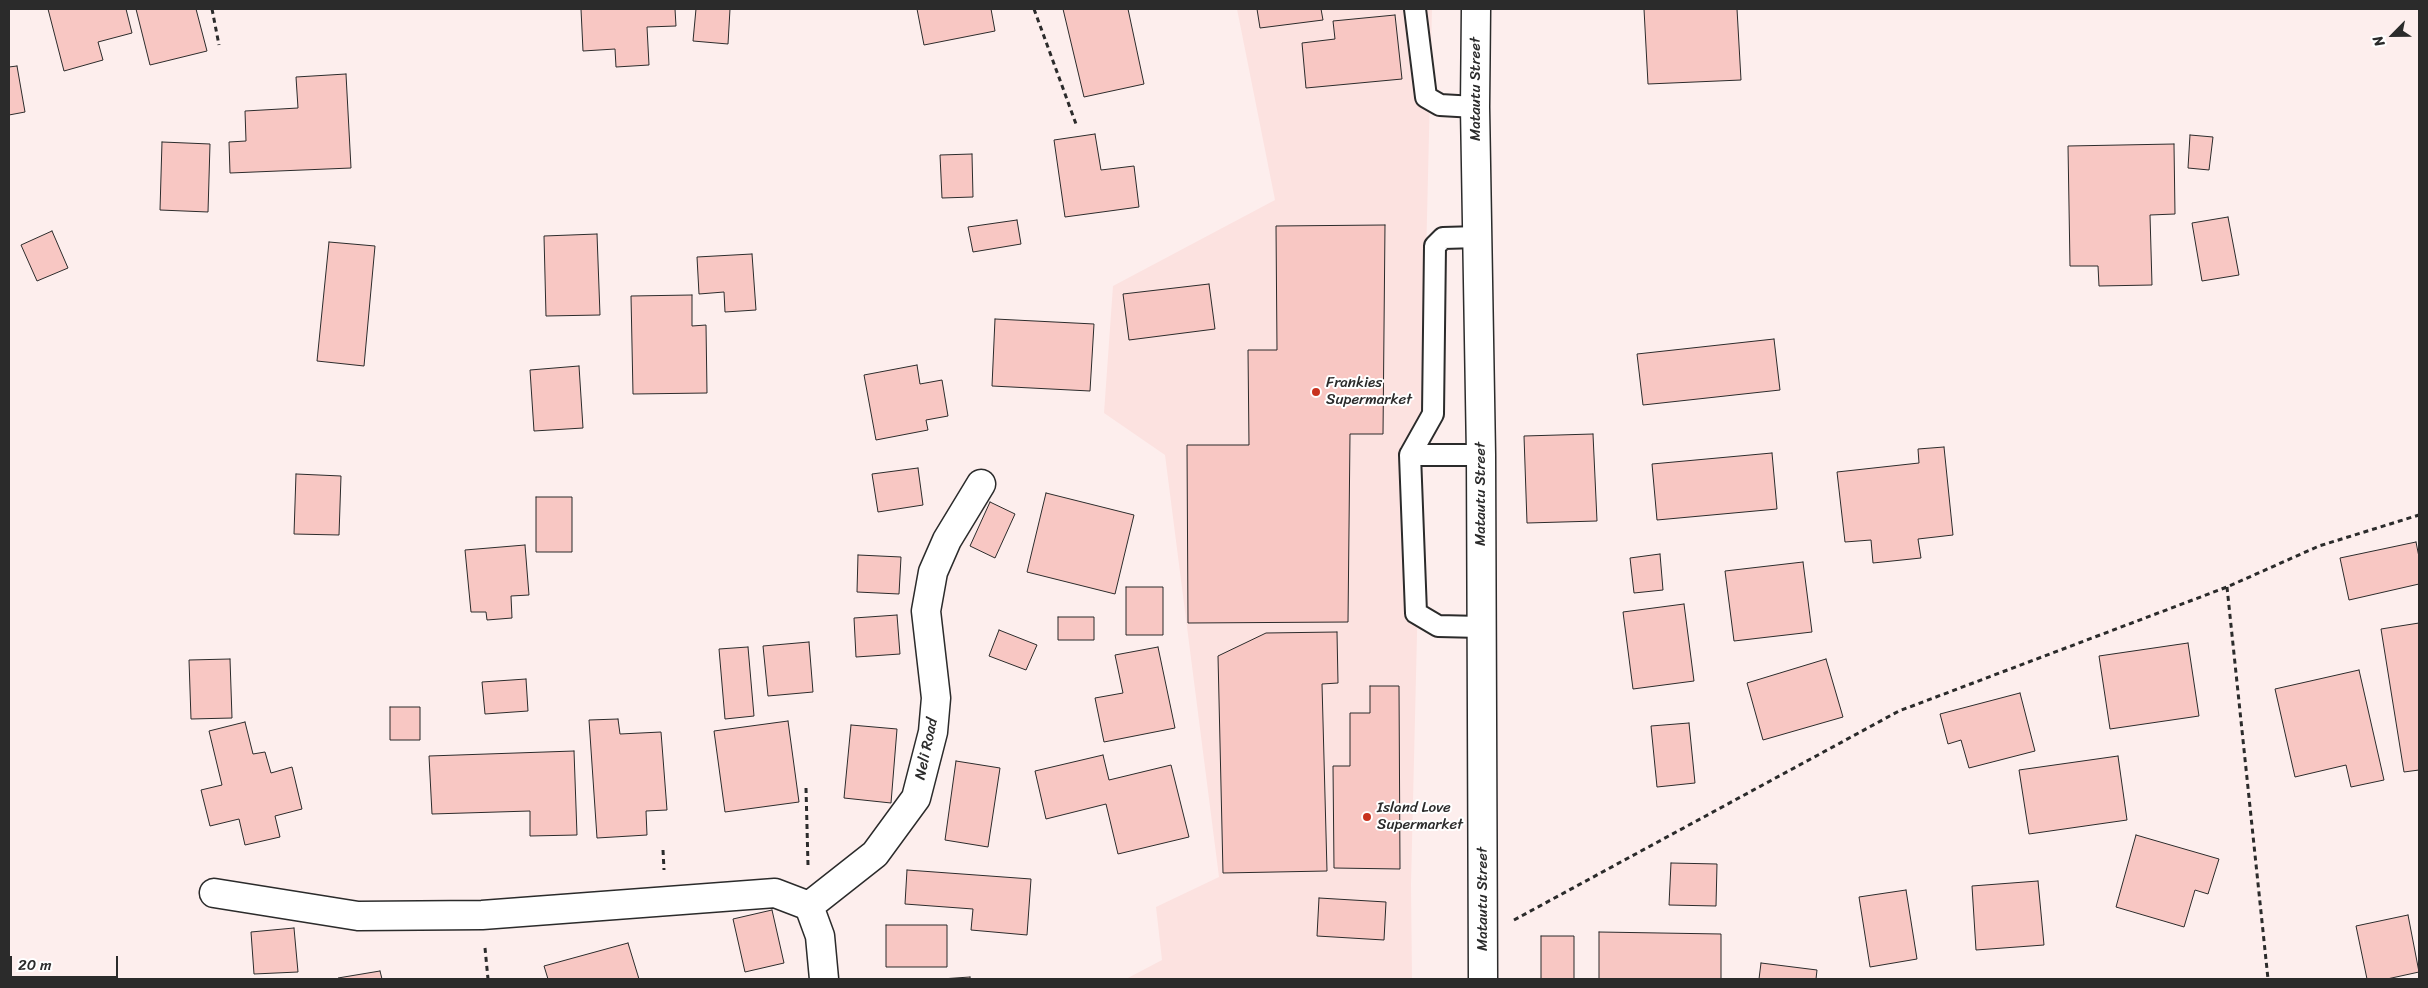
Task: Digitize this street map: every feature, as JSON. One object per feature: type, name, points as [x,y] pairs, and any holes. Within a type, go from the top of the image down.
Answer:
[{"type":"street","name":"Matautu Street","points":[[1476,9],[1475,107],[1481,455],[1482,979]]},
{"type":"street","name":"Neli Road","points":[[808,906],[875,854],[916,798],[933,732],[936,698],[926,611],[933,572],[947,540],[981,484]]},
{"type":"street","points":[[214,893],[358,916],[482,914],[775,893],[808,906],[820,936],[824,979]]},
{"type":"lane","points":[[1415,9],[1426,97],[1440,105],[1475,107]]},
{"type":"lane","points":[[1478,237],[1444,238],[1435,246],[1433,414],[1410,455],[1416,613],[1438,626],[1481,628]]},
{"type":"lane","points":[[1410,455],[1481,455]]},
{"type":"path","points":[[212,9],[219,45]]},
{"type":"path","points":[[1034,9],[1076,124]]},
{"type":"path","points":[[1483,937],[1898,710],[2227,588],[2319,546],[2419,515]]},
{"type":"path","points":[[2227,588],[2268,979]]},
{"type":"path","points":[[806,788],[808,906]]},
{"type":"shaded area","points":[[1237,9],[1432,9],[1411,884],[1412,979],[1126,979],[1162,960],[1156,907],[1219,877],[1165,455],[1104,413],[1113,286],[1275,200]]},
{"type":"building","points":[[48,9],[126,9],[132,33],[98,42],[103,60],[64,71]]},
{"type":"building","points":[[136,9],[196,9],[207,51],[150,65]]},
{"type":"building","points":[[581,9],[675,9],[676,26],[647,27],[649,65],[616,67],[615,49],[583,51]]},
{"type":"building","points":[[696,9],[730,9],[728,44],[693,41]]},
{"type":"building","points":[[917,9],[991,9],[995,31],[924,45]]},
{"type":"building","points":[[1063,9],[1128,9],[1144,84],[1084,97]]},
{"type":"building","points":[[1257,9],[1321,9],[1323,20],[1260,28]]},
{"type":"building","points":[[1644,9],[1737,9],[1741,80],[1648,84]]},
{"type":"building","points":[[1395,15],[1402,79],[1306,88],[1302,43],[1335,39],[1333,21]]},
{"type":"building","points":[[17,66],[25,112],[9,115],[9,67]]},
{"type":"building","points":[[346,74],[351,168],[230,173],[229,142],[246,141],[245,111],[298,108],[296,77]]},
{"type":"building","points":[[1095,134],[1101,170],[1134,166],[1139,207],[1065,217],[1054,140]]},
{"type":"building","points":[[2190,135],[2213,137],[2209,170],[2188,168]]},
{"type":"building","points":[[162,142],[210,144],[208,212],[160,210]]},
{"type":"building","points":[[2174,144],[2175,214],[2150,215],[2152,285],[2099,286],[2098,266],[2070,266],[2068,146]]},
{"type":"building","points":[[972,154],[973,197],[942,198],[940,155]]},
{"type":"building","points":[[2228,217],[2239,275],[2202,281],[2192,223]]},
{"type":"building","points":[[1017,220],[1021,244],[973,252],[968,227]]},
{"type":"building","name":"Frankies Supermarket","points":[[1385,225],[1383,434],[1350,434],[1348,622],[1188,623],[1187,445],[1249,445],[1248,350],[1277,350],[1276,226]]},
{"type":"building","points":[[52,231],[68,268],[37,281],[21,245]]},
{"type":"building","points":[[597,234],[600,315],[546,316],[544,236]]},
{"type":"building","points":[[329,242],[375,246],[364,366],[317,361]]},
{"type":"building","points":[[752,254],[756,310],[725,312],[724,292],[699,294],[697,257]]},
{"type":"building","points":[[1209,284],[1215,329],[1129,340],[1123,294]]},
{"type":"building","points":[[692,295],[692,326],[706,325],[707,393],[633,394],[631,296]]},
{"type":"building","points":[[995,319],[1094,324],[1090,391],[992,386]]},
{"type":"building","points":[[1774,339],[1780,390],[1643,405],[1637,354]]},
{"type":"building","points":[[917,365],[920,384],[942,380],[948,416],[926,420],[928,430],[876,440],[864,375]]},
{"type":"building","points":[[579,366],[583,428],[534,431],[530,370]]},
{"type":"building","points":[[1593,434],[1597,521],[1527,523],[1524,436]]},
{"type":"building","points":[[1944,447],[1953,535],[1918,539],[1921,558],[1873,563],[1871,540],[1845,542],[1837,472],[1919,463],[1918,449]]},
{"type":"building","points":[[1772,453],[1777,509],[1657,520],[1652,464]]},
{"type":"building","points":[[918,468],[923,505],[878,512],[872,474]]},
{"type":"building","points":[[296,474],[341,476],[339,535],[294,534]]},
{"type":"building","points":[[1046,493],[1134,515],[1115,594],[1027,572]]},
{"type":"building","points":[[536,497],[572,497],[572,552],[536,552]]},
{"type":"building","points":[[990,502],[1015,514],[995,558],[970,546]]},
{"type":"building","points":[[2416,542],[2419,557],[2419,584],[2349,600],[2340,558]]},
{"type":"building","points":[[525,545],[529,595],[511,596],[512,618],[487,620],[486,612],[471,612],[465,550]]},
{"type":"building","points":[[1660,554],[1663,590],[1634,593],[1630,558]]},
{"type":"building","points":[[858,555],[901,557],[899,594],[857,592]]},
{"type":"building","points":[[1803,562],[1812,632],[1734,641],[1725,571]]},
{"type":"building","points":[[1126,587],[1163,587],[1163,635],[1126,635]]},
{"type":"building","points":[[1684,604],[1694,681],[1633,689],[1623,612]]},
{"type":"building","points":[[897,615],[900,654],[856,657],[854,618]]},
{"type":"building","points":[[1058,617],[1094,617],[1094,640],[1058,640]]},
{"type":"building","points":[[2419,623],[2419,770],[2404,772],[2381,629]]},
{"type":"building","points":[[999,630],[1037,645],[1026,670],[989,656]]},
{"type":"building","points":[[1337,632],[1338,683],[1322,684],[1327,871],[1223,873],[1218,656],[1266,633]]},
{"type":"building","points":[[809,642],[813,692],[768,696],[763,646]]},
{"type":"building","points":[[2188,643],[2199,716],[2110,729],[2099,656]]},
{"type":"building","points":[[748,647],[754,716],[725,719],[719,649]]},
{"type":"building","points":[[1158,647],[1175,728],[1104,742],[1095,698],[1123,693],[1115,655]]},
{"type":"building","points":[[230,659],[232,718],[191,719],[189,660]]},
{"type":"building","points":[[1826,659],[1843,717],[1763,740],[1747,683]]},
{"type":"building","points":[[2359,670],[2384,780],[2351,787],[2346,765],[2295,777],[2275,689]]},
{"type":"building","points":[[526,679],[528,711],[485,714],[482,682]]},
{"type":"building","name":"Island Love Supermarket","points":[[1370,686],[1399,686],[1400,869],[1334,868],[1333,766],[1350,766],[1350,713],[1370,713]]},
{"type":"building","points":[[2020,693],[2035,751],[1969,768],[1961,740],[1948,744],[1940,714]]},
{"type":"building","points":[[390,707],[420,707],[420,740],[390,740]]},
{"type":"building","points":[[618,719],[620,734],[661,732],[667,810],[646,811],[647,835],[597,838],[589,720]]},
{"type":"building","points":[[788,721],[799,802],[725,812],[714,731]]},
{"type":"building","points":[[245,722],[253,754],[265,752],[271,773],[292,767],[302,809],[275,816],[280,837],[245,845],[239,819],[210,826],[201,790],[222,785],[209,731]]},
{"type":"building","points":[[1689,723],[1695,783],[1657,787],[1651,726]]},
{"type":"building","points":[[851,725],[897,729],[891,803],[844,798]]},
{"type":"building","points":[[574,751],[577,835],[530,836],[530,811],[432,814],[429,756]]},
{"type":"building","points":[[1103,755],[1109,780],[1171,765],[1189,837],[1118,854],[1106,804],[1046,819],[1035,771]]},
{"type":"building","points":[[2118,756],[2127,820],[2029,834],[2019,770]]},
{"type":"building","points":[[956,761],[1000,768],[988,847],[945,840]]},
{"type":"building","points":[[2136,835],[2219,859],[2208,894],[2195,890],[2184,927],[2116,907]]},
{"type":"building","points":[[1671,863],[1717,864],[1716,906],[1669,905]]},
{"type":"building","points":[[907,870],[1031,879],[1027,935],[971,930],[973,909],[905,904]]},
{"type":"building","points":[[2038,881],[2044,945],[1976,950],[1972,886]]},
{"type":"building","points":[[1906,890],[1917,959],[1870,967],[1859,897]]},
{"type":"building","points":[[1319,898],[1386,902],[1384,940],[1317,936]]},
{"type":"building","points":[[772,910],[784,963],[745,972],[733,919]]},
{"type":"building","points":[[2408,915],[2419,972],[2387,979],[2367,979],[2356,926]]},
{"type":"building","points":[[886,925],[947,925],[947,967],[886,967]]},
{"type":"building","points":[[294,928],[298,972],[254,974],[251,932]]},
{"type":"building","points":[[1599,932],[1721,934],[1721,979],[1599,979]]},
{"type":"building","points":[[1541,936],[1574,936],[1574,979],[1541,979]]},
{"type":"building","points":[[628,943],[639,979],[548,979],[544,966]]},
{"type":"building","points":[[1761,963],[1817,970],[1816,979],[1759,979]]},
{"type":"building","points":[[380,971],[382,979],[338,979],[338,978]]},
{"type":"building","points":[[970,977],[970,979],[941,979]]},
{"type":"place","name":"Frankies Supermarket","points":[[1316,392]]},
{"type":"place","name":"Island Love Supermarket","points":[[1367,817]]}]
